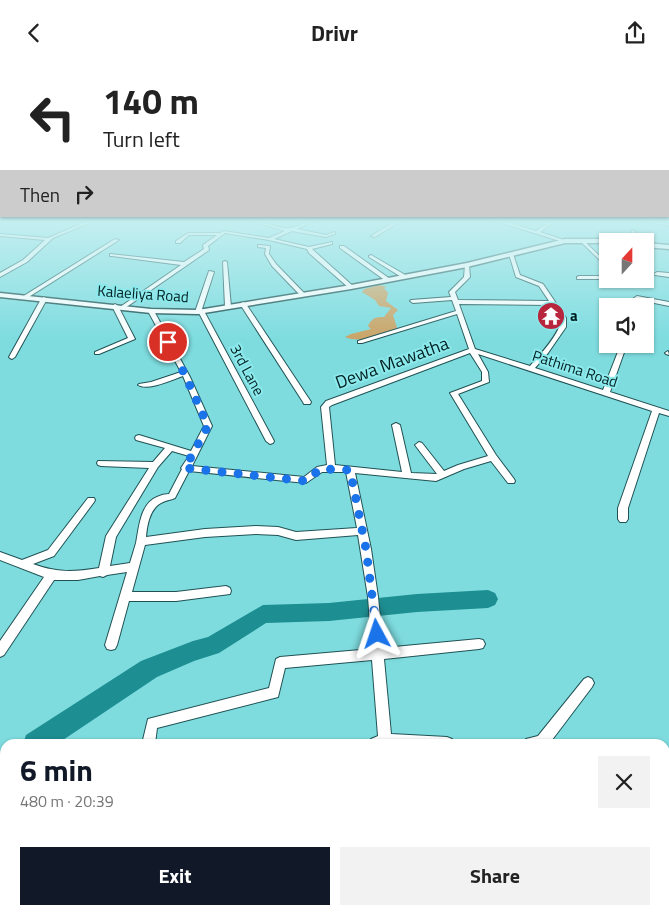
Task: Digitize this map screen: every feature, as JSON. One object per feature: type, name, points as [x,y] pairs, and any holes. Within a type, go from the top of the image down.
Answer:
[{"type":"street","points":[[0,275],[27,260]]},
{"type":"street","points":[[25,297],[85,260]]},
{"type":"street","points":[[149,260],[185,264]]},
{"type":"street","points":[[97,353],[132,339],[119,306],[191,260]]},
{"type":"street","points":[[271,260],[303,295]]},
{"type":"street","points":[[320,260],[351,287]]},
{"type":"street","points":[[360,260],[388,280]]},
{"type":"street","points":[[377,260],[405,277]]},
{"type":"street","name":"Kalaeliya Road","points":[[0,295],[119,306],[151,311],[199,311],[351,287],[489,260]]},
{"type":"street","points":[[513,260],[518,276],[542,285],[563,318],[563,327],[532,369]]},
{"type":"street","points":[[225,262],[228,307]]},
{"type":"street","points":[[467,265],[467,277],[452,292],[472,350],[485,372],[486,382],[454,393],[493,457],[511,481]]},
{"type":"street","points":[[199,311],[210,272]]},
{"type":"street","points":[[657,274],[669,275]]},
{"type":"street","points":[[579,278],[599,278]]},
{"type":"street","points":[[12,357],[44,299]]},
{"type":"street","points":[[413,301],[455,300],[554,303]]},
{"type":"street","points":[[654,301],[669,304]]},
{"type":"street","points":[[243,304],[307,402]]},
{"type":"street","points":[[111,645],[142,543],[141,534],[150,508],[159,499],[172,496],[208,426],[185,373],[151,311]]},
{"type":"street","name":"3rd Lane","points":[[199,311],[270,441]]},
{"type":"street","points":[[360,342],[459,312]]},
{"type":"street","name":"Pathima Road","points":[[472,350],[669,414]]},
{"type":"street","name":"Dewa Mawatha","points":[[331,468],[325,407],[329,403],[472,350]]},
{"type":"street","points":[[606,393],[621,353]]},
{"type":"street","points":[[141,385],[152,384],[185,373]]},
{"type":"street","points":[[623,519],[623,509],[656,410]]},
{"type":"street","points":[[396,425],[407,475]]},
{"type":"street","points":[[139,439],[192,454]]},
{"type":"street","points":[[418,445],[442,475]]},
{"type":"street","points":[[103,573],[111,536],[155,465],[170,448]]},
{"type":"street","points":[[185,468],[306,481],[320,469],[331,468],[436,478],[493,457]]},
{"type":"street","points":[[101,463],[155,465]]},
{"type":"street","points":[[350,470],[374,597],[378,653],[380,739]]},
{"type":"street","points":[[22,564],[51,553],[91,501]]},
{"type":"street","points":[[142,543],[205,533],[256,530],[278,531],[296,536],[363,531]]},
{"type":"street","points":[[0,556],[51,575],[103,573],[135,565]]},
{"type":"street","points":[[0,651],[51,575]]},
{"type":"street","points":[[126,596],[152,598],[195,596],[226,591]]},
{"type":"street","points":[[149,739],[152,723],[274,693],[280,663],[479,644]]},
{"type":"street","points":[[544,739],[588,683]]},
{"type":"shaded area","points":[[379,285],[387,287],[384,288],[388,293],[386,301],[398,310],[393,315],[397,328],[364,339],[345,337],[371,329],[368,326],[371,321],[384,317],[391,308],[379,306],[375,300],[362,292],[364,289]]},
{"type":"waterway","points":[[43,739],[149,669],[193,651],[212,646],[263,614],[329,612],[417,603],[488,599]]},
{"type":"place","name":"a","points":[[551,316]]},
{"type":"route","points":[[168,342],[208,426],[185,468],[306,481],[320,469],[350,470],[374,597],[377,634]]}]
